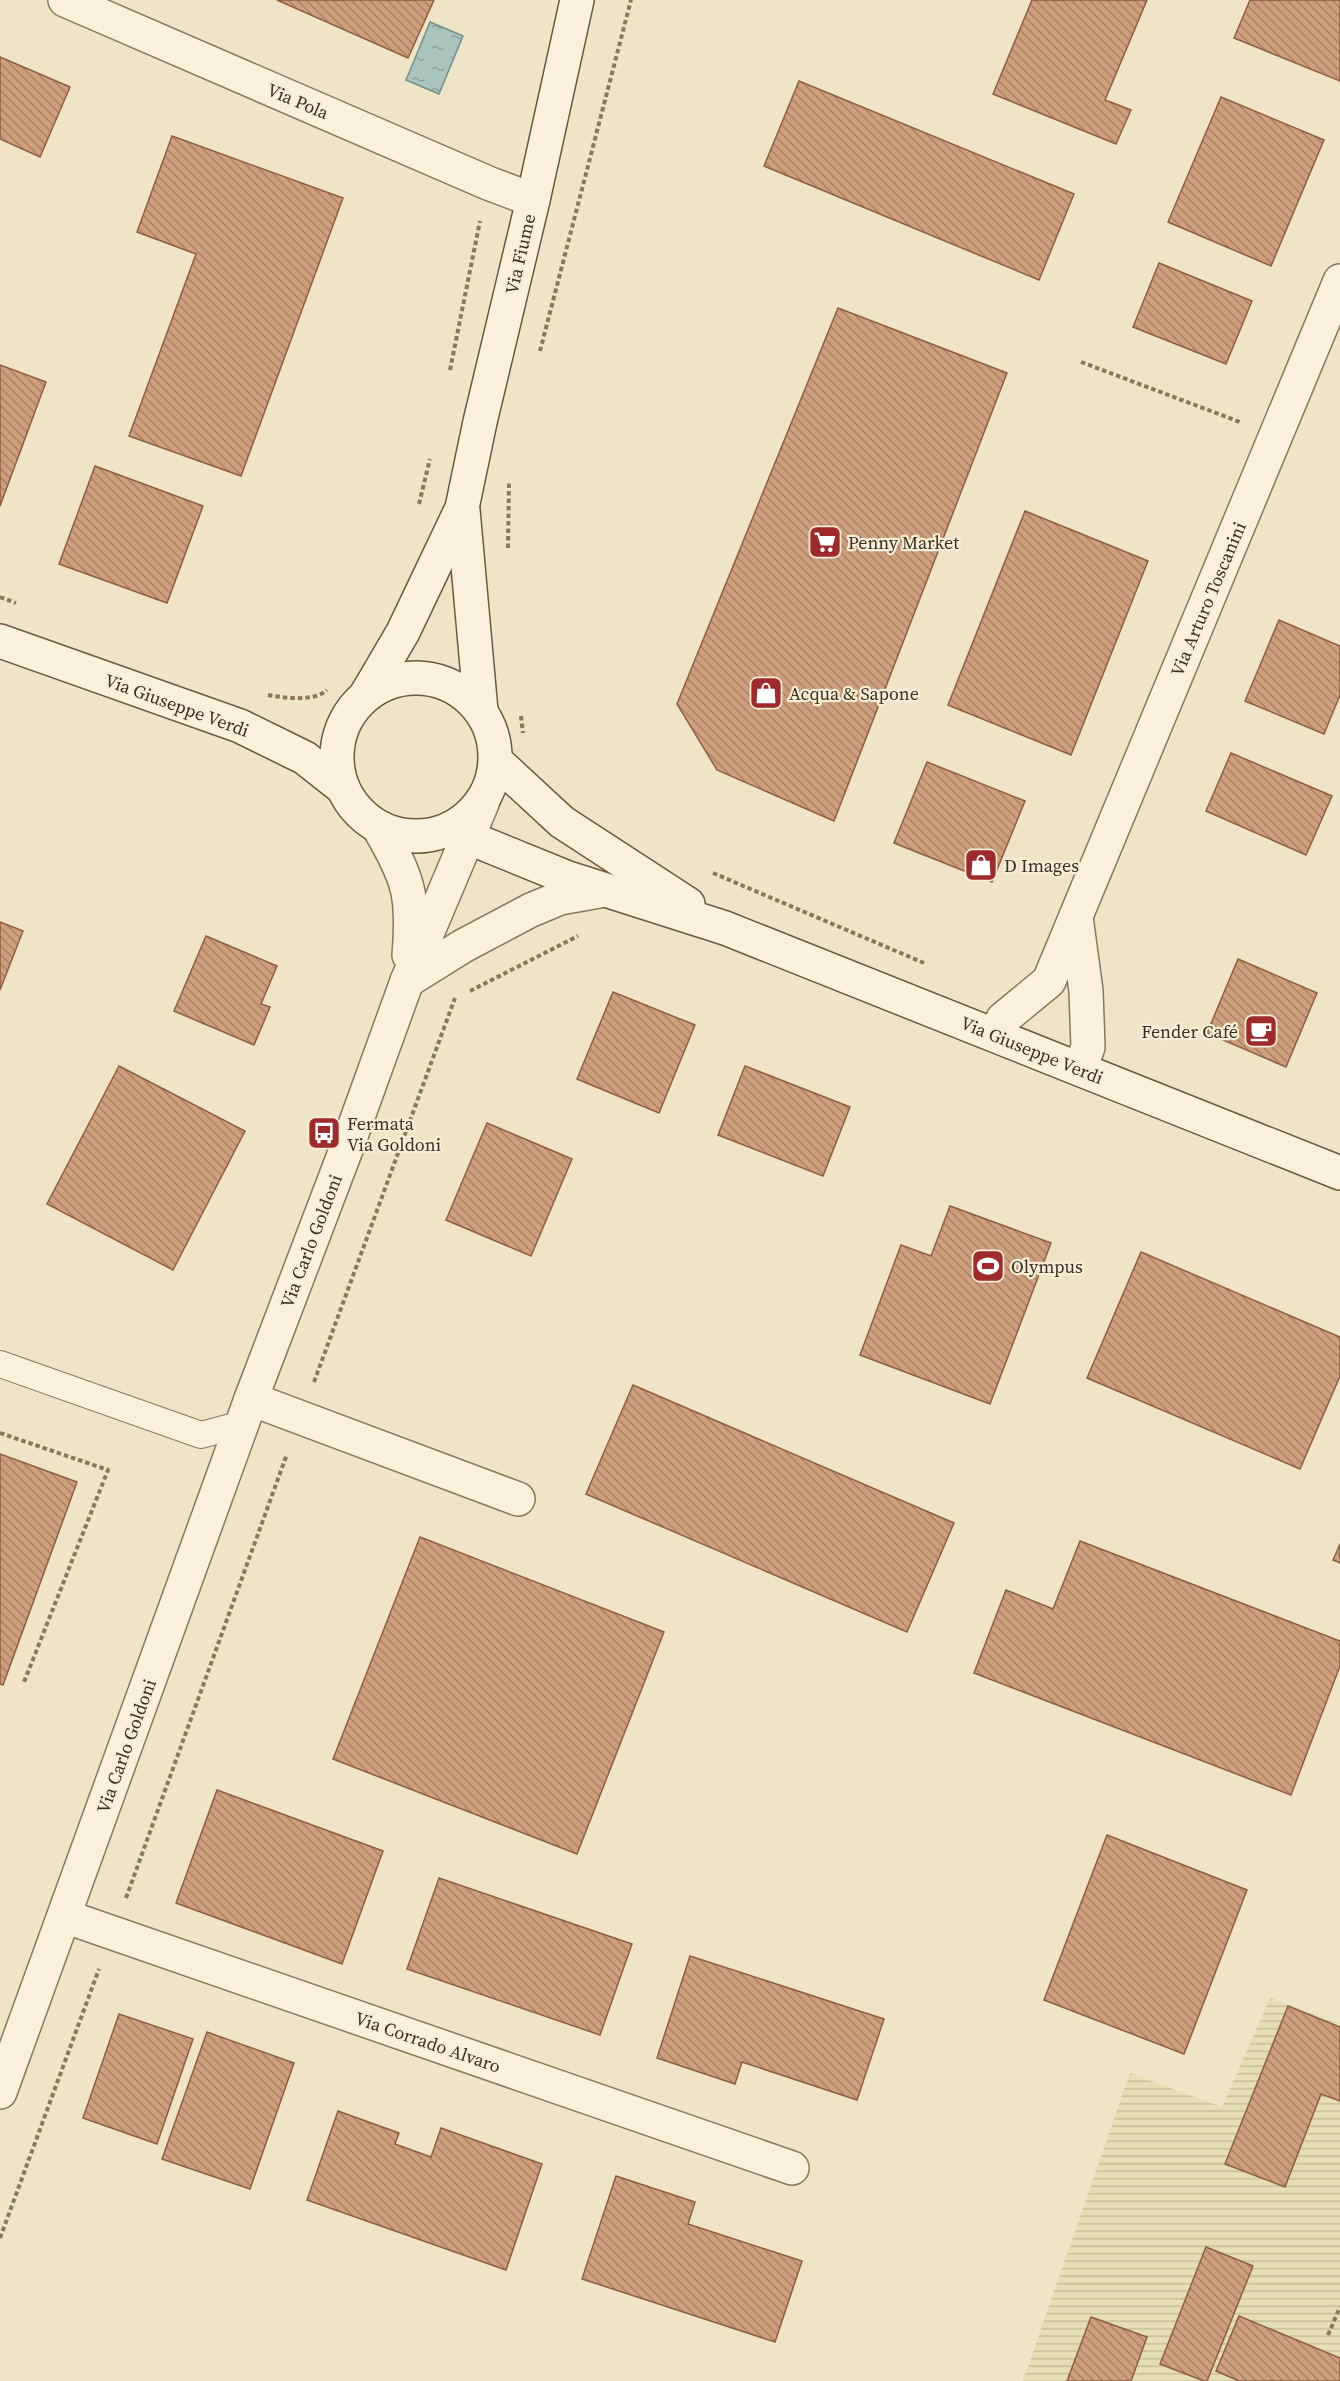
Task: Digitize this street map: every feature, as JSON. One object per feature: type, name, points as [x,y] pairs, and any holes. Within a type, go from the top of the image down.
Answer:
[{"type":"street","name":"Via Pola","points":[[65,0],[488,183],[533,200]]},
{"type":"street","name":"Via Fiume","points":[[366,695],[389,682],[415,677],[440,681],[463,692],[481,711],[493,735],[496,761],[492,782],[483,801],[459,833],[426,837],[402,836],[379,828],[364,818],[352,804],[343,788],[337,763],[339,737],[349,714],[366,695],[382,670],[416,606],[462,508],[533,200],[576,0]]},
{"type":"street","name":"Via Arturo Toscanini","points":[[995,1035],[1003,1019],[1049,981],[1340,281]]},
{"type":"street","name":"Via Fiume","points":[[462,508],[481,711]]},
{"type":"street","name":"Via Giuseppe Verdi","points":[[0,641],[240,726],[305,758],[343,788]]},
{"type":"street","name":"Via Giuseppe Verdi","points":[[496,761],[562,822],[724,928]]},
{"type":"street","name":"Via Carlo Goldoni","points":[[379,828],[402,872],[411,903],[407,981]]},
{"type":"street","name":"Via Giuseppe Verdi","points":[[459,833],[604,890],[724,928],[1340,1173]]},
{"type":"street","name":"Via Carlo Goldoni","points":[[0,2092],[247,1411],[347,1147],[459,833]]},
{"type":"street","points":[[407,981],[463,946],[531,910],[560,898],[604,890]]},
{"type":"street","points":[[1076,917],[1086,991],[1088,1047],[1080,1069]]},
{"type":"street","points":[[247,1411],[301,1418],[518,1499]]},
{"type":"street","name":"Via Corrado Alvaro","points":[[64,1916],[792,2168]]},
{"type":"lane","points":[[0,1364],[201,1435],[247,1411]]},
{"type":"path","points":[[538,355],[631,0]]},
{"type":"path","points":[[449,374],[488,183]]},
{"type":"path","points":[[1081,362],[1242,423]]},
{"type":"path","points":[[416,516],[432,448]]},
{"type":"path","points":[[507,555],[509,472]]},
{"type":"path","points":[[265,694],[287,699],[322,695],[330,687]]},
{"type":"path","points":[[520,708],[525,744]]},
{"type":"path","points":[[712,873],[934,967]]},
{"type":"path","points":[[0,2238],[453,999],[587,931]]},
{"type":"path","points":[[0,1433],[108,1470],[24,1682]]},
{"type":"path","points":[[1328,2335],[1340,2307]]},
{"type":"shaded area","points":[[1270,1998],[1340,2024],[1340,2381],[1023,2381],[1130,2073],[1222,2107]]},
{"type":"water","points":[[430,22],[463,36],[439,94],[406,80]]},
{"type":"building","points":[[277,0],[434,0],[408,58]]},
{"type":"building","points":[[1032,0],[1147,0],[1105,100],[1131,110],[1116,144],[993,94]]},
{"type":"building","points":[[1250,0],[1340,0],[1340,81],[1234,38]]},
{"type":"building","points":[[0,57],[70,87],[40,157],[0,139]]},
{"type":"building","points":[[799,81],[1074,194],[1039,280],[764,166]]},
{"type":"building","points":[[1221,97],[1324,140],[1271,266],[1168,222]]},
{"type":"building","points":[[172,136],[343,198],[241,476],[129,436],[196,254],[137,232]]},
{"type":"building","points":[[1159,263],[1252,301],[1226,364],[1133,327]]},
{"type":"building","points":[[838,308],[1007,373],[834,821],[717,770],[677,704]]},
{"type":"building","points":[[0,365],[46,382],[0,506]]},
{"type":"building","points":[[95,466],[203,506],[167,603],[59,564]]},
{"type":"building","points":[[1025,511],[1148,561],[1071,755],[948,705]]},
{"type":"building","points":[[1279,620],[1340,646],[1340,695],[1324,734],[1245,701]]},
{"type":"building","points":[[1231,753],[1332,796],[1306,855],[1206,811]]},
{"type":"building","points":[[927,762],[1025,801],[992,882],[894,843]]},
{"type":"building","points":[[0,922],[23,931],[0,990]]},
{"type":"building","points":[[206,936],[277,966],[261,1004],[270,1007],[254,1045],[174,1011]]},
{"type":"building","points":[[1238,959],[1317,993],[1286,1067],[1207,1033]]},
{"type":"building","points":[[613,992],[695,1025],[659,1113],[577,1079]]},
{"type":"building","points":[[119,1066],[245,1131],[173,1270],[47,1204]]},
{"type":"building","points":[[745,1066],[850,1107],[823,1176],[718,1135]]},
{"type":"building","points":[[487,1123],[572,1159],[531,1256],[446,1220]]},
{"type":"building","points":[[950,1206],[1051,1243],[990,1404],[860,1355],[901,1245],[931,1256]]},
{"type":"building","points":[[1141,1252],[1340,1337],[1340,1376],[1300,1469],[1087,1378]]},
{"type":"building","points":[[633,1385],[954,1523],[907,1632],[586,1494]]},
{"type":"building","points":[[0,1454],[77,1482],[3,1685],[0,1684]]},
{"type":"building","points":[[420,1537],[664,1632],[577,1854],[333,1759]]},
{"type":"building","points":[[1080,1541],[1340,1641],[1340,1666],[1291,1795],[974,1673],[1006,1590],[1053,1609]]},
{"type":"building","points":[[1340,1544],[1340,1563],[1333,1560]]},
{"type":"building","points":[[217,1790],[383,1851],[342,1964],[176,1903]]},
{"type":"building","points":[[1107,1835],[1247,1890],[1184,2054],[1044,2000]]},
{"type":"building","points":[[439,1878],[632,1944],[600,2035],[407,1969]]},
{"type":"building","points":[[690,1956],[884,2019],[857,2100],[742,2062],[735,2084],[657,2058]]},
{"type":"building","points":[[1288,2006],[1340,2027],[1340,2101],[1321,2094],[1285,2187],[1225,2164]]},
{"type":"building","points":[[119,2014],[193,2039],[157,2144],[83,2118]]},
{"type":"building","points":[[207,2032],[294,2063],[250,2189],[162,2159]]},
{"type":"building","points":[[338,2111],[399,2133],[395,2144],[431,2157],[441,2128],[542,2164],[506,2270],[307,2200]]},
{"type":"building","points":[[616,2176],[695,2202],[688,2224],[802,2261],[775,2342],[582,2279]]},
{"type":"building","points":[[1206,2247],[1253,2266],[1207,2381],[1204,2381],[1160,2364]]},
{"type":"building","points":[[1239,2316],[1340,2358],[1340,2381],[1239,2381],[1216,2371]]},
{"type":"building","points":[[1091,2317],[1147,2337],[1131,2381],[1067,2381]]},
{"type":"place","name":"Penny Market","points":[[825,542]]},
{"type":"place","name":"Acqua & Sapone","points":[[766,693]]},
{"type":"place","name":"D Images","points":[[981,865]]},
{"type":"place","name":"Fender Café","points":[[1261,1031]]},
{"type":"place","name":"Fermata Via Goldoni","points":[[324,1133]]},
{"type":"place","name":"Olympus","points":[[988,1266]]}]
